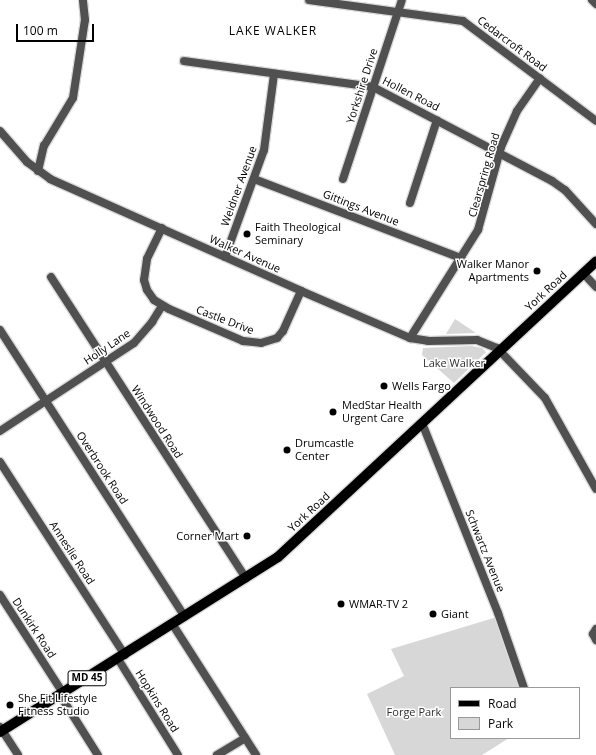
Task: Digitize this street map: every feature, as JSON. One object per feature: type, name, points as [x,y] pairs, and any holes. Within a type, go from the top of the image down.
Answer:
[{"type":"main road","name":"York Road","points":[[1,730],[122,657],[281,555],[596,261]]},
{"type":"street","points":[[38,171],[44,146],[73,98],[84,28],[83,0]]},
{"type":"street","name":"Cedarcroft Road","points":[[309,0],[399,11],[463,21],[596,121]]},
{"type":"street","name":"Yorkshire Drive","points":[[343,179],[402,0]]},
{"type":"street","points":[[592,0],[596,4]]},
{"type":"street","name":"Hollen Road","points":[[184,62],[373,87],[500,153],[561,187],[596,224]]},
{"type":"street","name":"Weidner Avenue","points":[[225,257],[254,179],[266,140],[274,74]]},
{"type":"street","name":"Clearspring Road","points":[[410,338],[461,258],[482,220],[500,153],[517,111],[540,78]]},
{"type":"street","points":[[410,203],[436,120]]},
{"type":"street","name":"Walker Avenue","points":[[0,131],[38,171],[301,291],[410,338],[428,342],[477,340],[500,350]]},
{"type":"street","name":"Gittings Avenue","points":[[254,179],[461,258]]},
{"type":"street","points":[[162,228],[148,259],[144,280],[150,295],[162,306]]},
{"type":"street","points":[[583,273],[596,287]]},
{"type":"street","name":"Windwood Road","points":[[51,277],[246,578]]},
{"type":"street","name":"Castle Drive","points":[[162,306],[243,341],[261,344],[277,338],[283,331],[301,291]]},
{"type":"street","name":"Holly Lane","points":[[0,431],[134,343],[146,331],[162,306]]},
{"type":"street","name":"Overbrook Road","points":[[0,330],[185,617]]},
{"type":"street","points":[[500,350],[545,398],[596,488]]},
{"type":"street","name":"Schwartz Avenue","points":[[422,423],[498,613],[524,687]]},
{"type":"street","name":"Anneslie Road","points":[[0,462],[122,657]]},
{"type":"street","name":"Dunkirk Road","points":[[0,595],[98,755]]},
{"type":"street","points":[[173,625],[256,755]]},
{"type":"street","points":[[596,629],[593,634],[596,640]]},
{"type":"street","name":"Hopkins Road","points":[[122,657],[178,755]]},
{"type":"street","points":[[1,730],[18,755]]},
{"type":"street","points":[[217,755],[245,738]]},
{"type":"green space","name":"Lake Walker","points":[[455,319],[476,333],[446,334]]},
{"type":"green space","name":"Lake Walker","points":[[472,346],[482,348],[486,352],[454,383],[422,355],[423,348]]},
{"type":"green space","name":"Forge Park","points":[[497,617],[521,687],[450,687],[450,739],[507,739],[482,755],[395,755],[367,694],[404,676],[391,649]]},
{"type":"place","name":"Faith Theological Seminary","points":[[247,234]]},
{"type":"place","name":"Walker Manor Apartments","points":[[537,271]]},
{"type":"place","name":"Wells Fargo","points":[[384,386]]},
{"type":"place","name":"MedStar Health Urgent Care","points":[[333,412]]},
{"type":"place","name":"Drumcastle Center","points":[[287,450]]},
{"type":"place","name":"Corner Mart","points":[[247,536]]},
{"type":"place","name":"WMAR-TV 2","points":[[341,604]]},
{"type":"place","name":"Giant","points":[[433,614]]},
{"type":"place","name":"She Fit Lifestyle Fitness Studio","points":[[10,705]]},
{"type":"district","name":"LAKE WALKER","points":[[273,31]]}]
